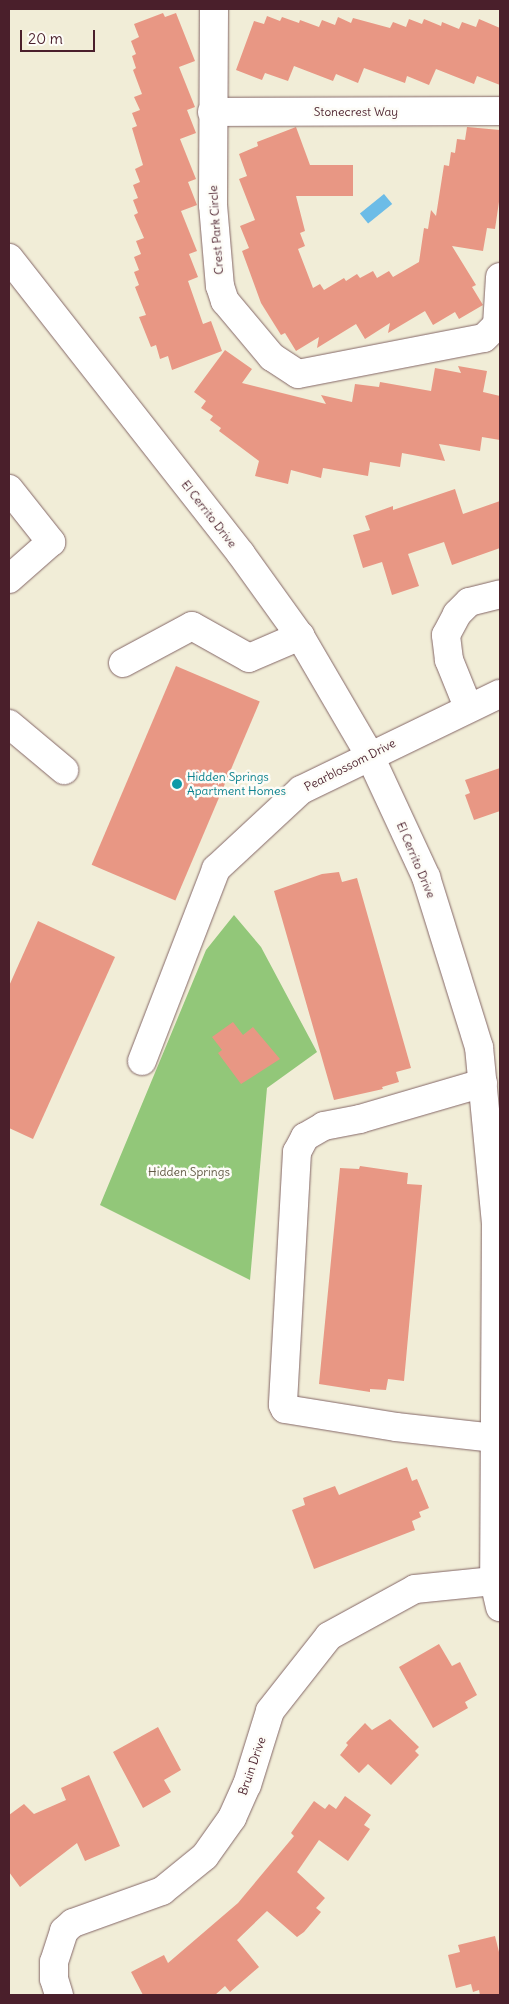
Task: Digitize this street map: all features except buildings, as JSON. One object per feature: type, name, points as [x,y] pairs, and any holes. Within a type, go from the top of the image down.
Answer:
[{"type":"street","name":"Crest Park Circle","points":[[214,9],[212,112],[220,286],[225,301],[272,357],[298,374],[484,338],[497,325],[500,277]]},
{"type":"street","name":"Stonecrest Way","points":[[212,112],[500,111]]},
{"type":"street","name":"El Cerrito Drive","points":[[9,258],[241,554],[300,636],[369,754],[426,878],[479,1047],[483,1083],[496,1223],[494,1581],[500,1607]]},
{"type":"street","points":[[9,488],[51,542],[9,579]]},
{"type":"street","points":[[468,708],[449,660],[446,634],[457,614],[469,602],[500,594]]},
{"type":"street","points":[[123,663],[192,626],[249,658],[300,636]]},
{"type":"street","name":"Pearblossom Drive","points":[[142,1061],[216,869],[301,790],[369,754],[500,694]]},
{"type":"street","points":[[9,724],[64,770]]},
{"type":"street","points":[[483,1083],[360,1119],[324,1126],[305,1137],[297,1152],[283,1405],[285,1409],[396,1427],[494,1438]]},
{"type":"street","name":"Bruin Drive","points":[[60,1995],[54,1979],[54,1962],[64,1931],[72,1923],[162,1891],[205,1856],[232,1818],[247,1785],[270,1711],[329,1636],[415,1589],[494,1581]]},
{"type":"green space","name":"Hidden Springs","points":[[234,915],[261,947],[317,1052],[267,1088],[250,1280],[100,1205],[206,950]]},
{"type":"water","points":[[384,194],[392,204],[368,224],[360,214]]},
{"type":"place","name":"Hidden Springs Apartment Homes","points":[[177,784]]}]
